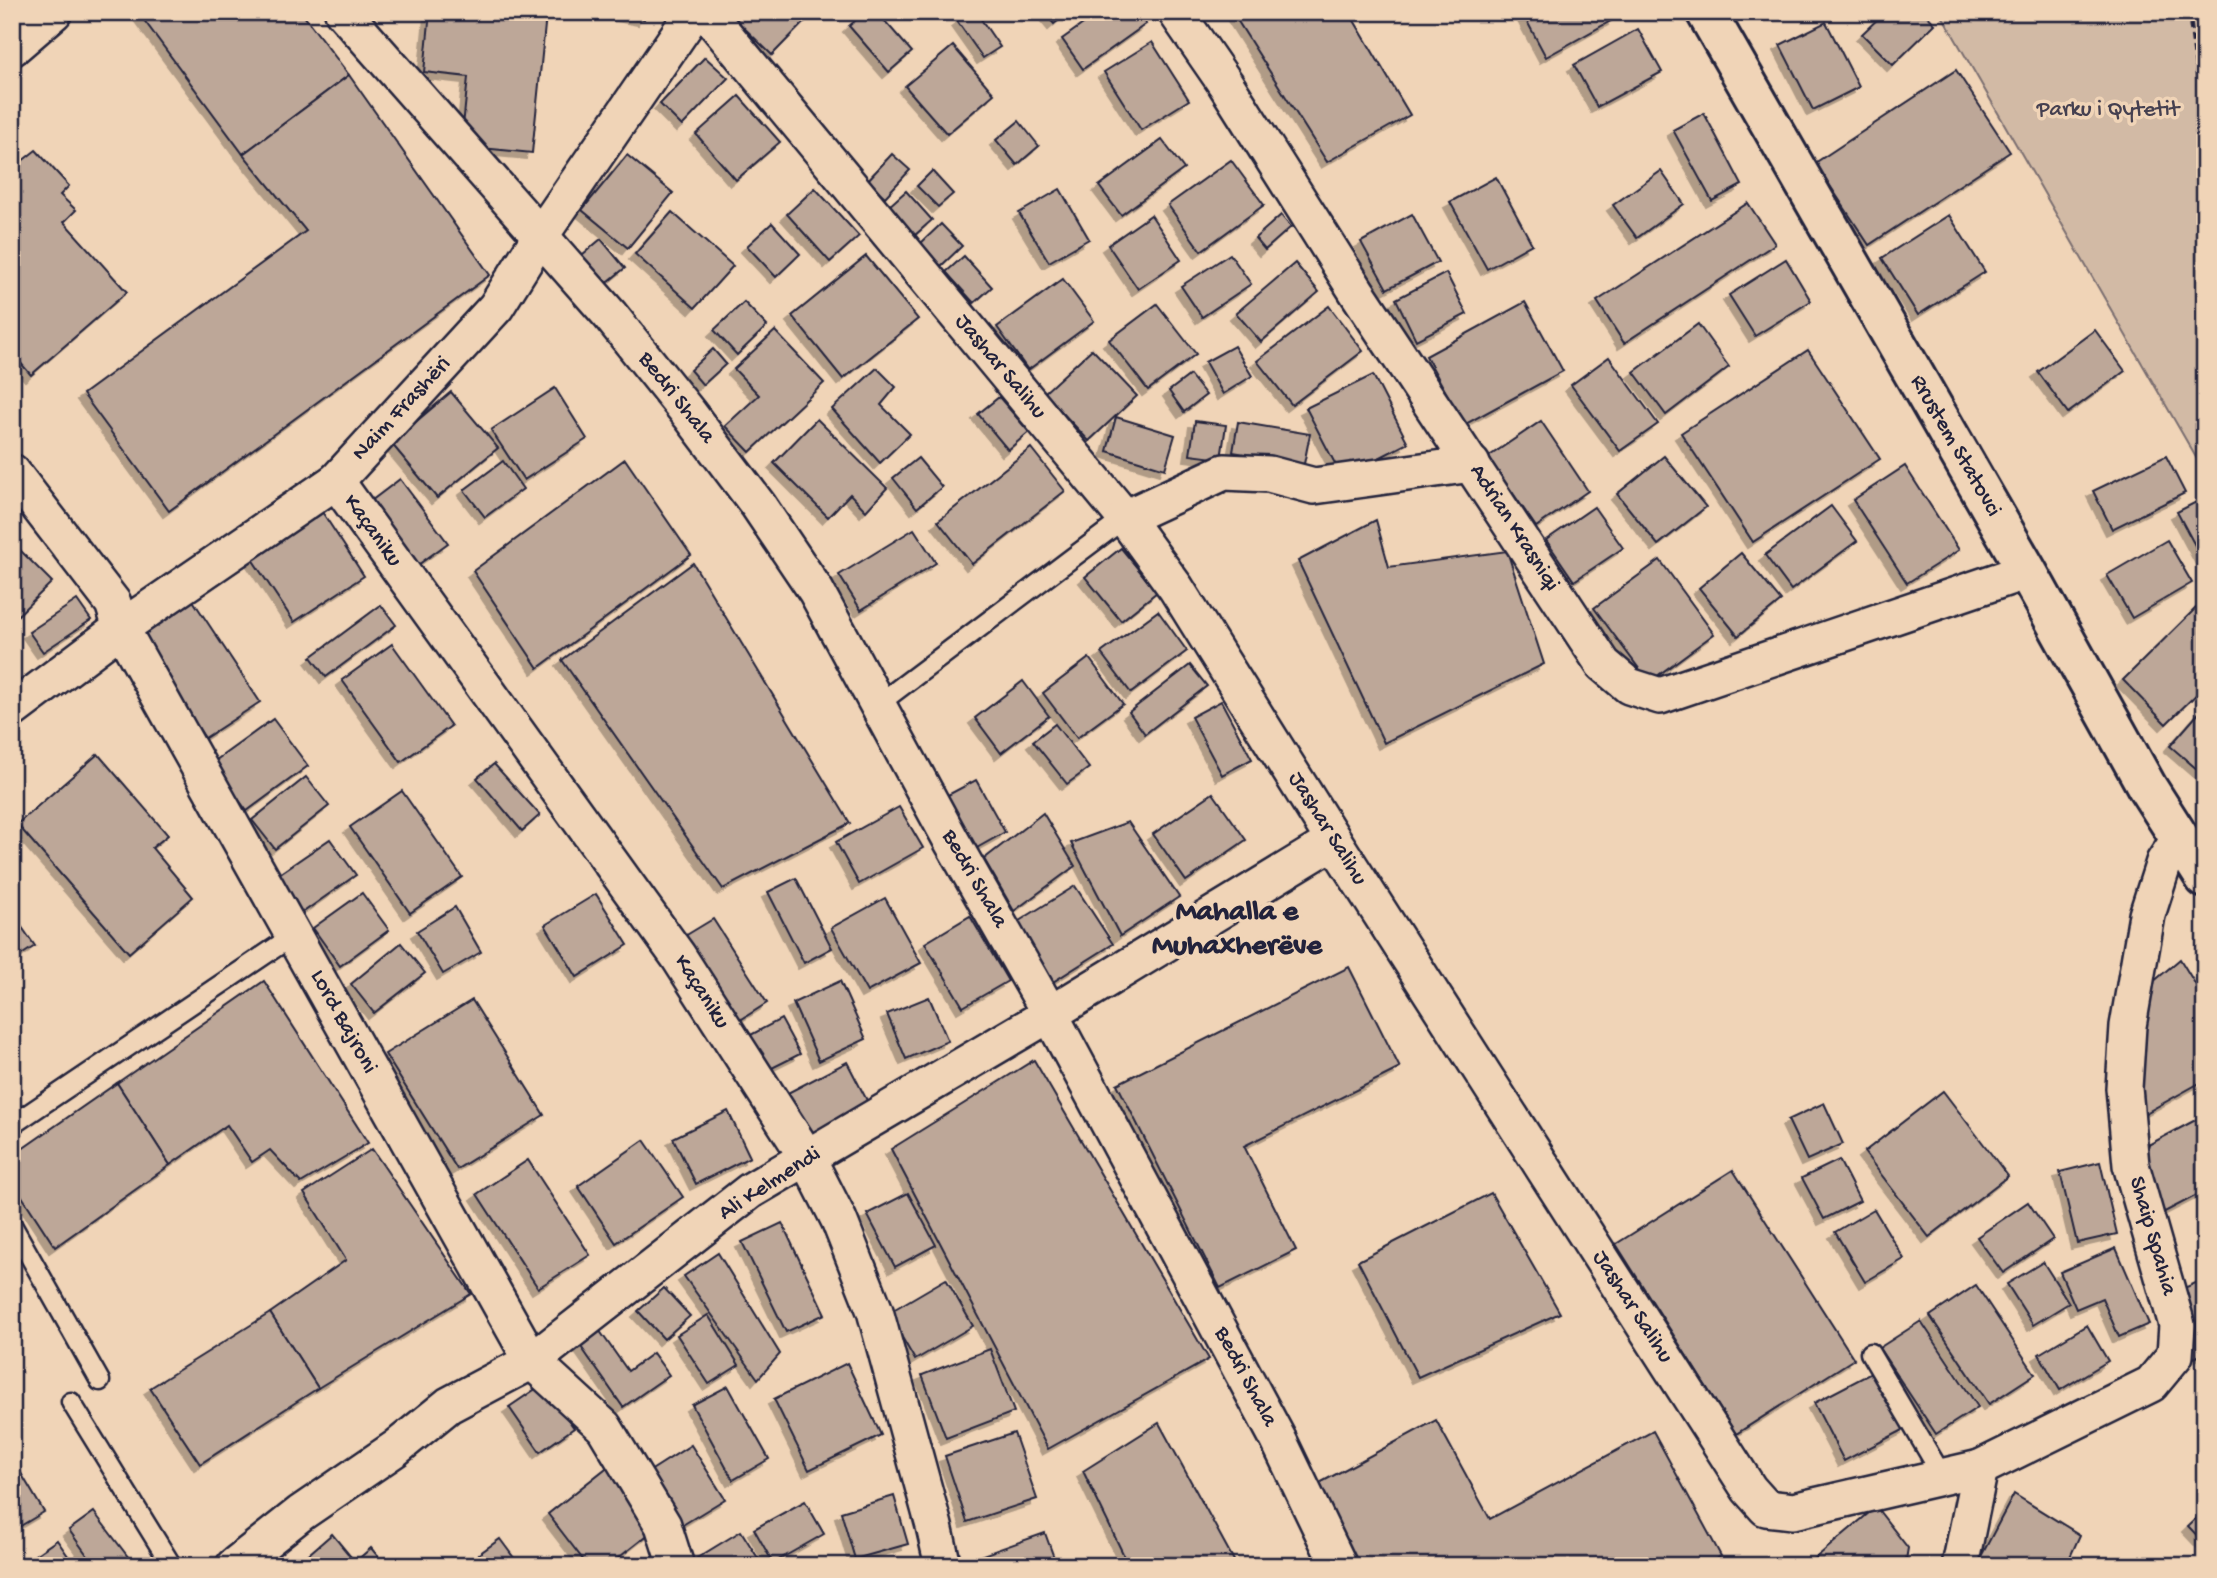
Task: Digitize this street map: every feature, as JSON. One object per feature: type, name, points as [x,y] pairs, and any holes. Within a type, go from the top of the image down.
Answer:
[{"type":"street","points":[[12,48],[54,12]]},
{"type":"street","name":"Bedri Shala","points":[[343,12],[610,315],[758,505],[816,591],[1050,1014],[1278,1439],[1339,1566]]},
{"type":"street","name":"Naim Frashëri","points":[[12,710],[121,628],[336,481],[496,307],[541,235],[694,12]]},
{"type":"street","name":"Jashar Salihu","points":[[706,12],[1125,518],[1177,587],[1334,841],[1749,1489],[1766,1508],[1793,1511],[1980,1468]]},
{"type":"street","name":"Adrian Krasniqi","points":[[1176,12],[1225,83],[1364,303],[1603,664],[1629,686],[1660,696],[2026,571]]},
{"type":"street","name":"Rrustem Statovci","points":[[1706,12],[2147,787],[2205,878]]},
{"type":"street","points":[[1125,518],[1224,472],[1269,474],[1314,486],[1472,464]]},
{"type":"street","name":"Lord Bajroni","points":[[12,472],[113,603],[121,628],[533,1361],[604,1427],[663,1525],[676,1566]]},
{"type":"street","name":"Kaçaniku","points":[[336,481],[678,956],[808,1159],[839,1220],[875,1311],[943,1566]]},
{"type":"street","name":"Shaip Spahia","points":[[1980,1468],[2151,1384],[2175,1355],[2177,1325],[2131,1165],[2124,1088],[2128,1026],[2147,915],[2164,862],[2179,839]]},
{"type":"street","name":"Ali Kelmendi","points":[[234,1566],[301,1513],[396,1448],[449,1405],[533,1361],[750,1191],[1050,1014],[1334,841]]},
{"type":"street","points":[[1960,1566],[1980,1468]]},
{"type":"lane","points":[[877,705],[1125,518]]},
{"type":"lane","points":[[12,1125],[294,935]]},
{"type":"lane","points":[[12,1225],[100,1381]]},
{"type":"lane","points":[[1870,1353],[1943,1476]]},
{"type":"lane","points":[[71,1402],[172,1566]]},
{"type":"path","points":[[2189,12],[2205,135]]},
{"type":"green space","name":"Parku i Qytetit","points":[[1940,12],[2205,12],[2205,473],[2175,421]]},
{"type":"building","points":[[138,12],[301,12],[349,75],[243,154]]},
{"type":"building","points":[[430,12],[518,12],[546,15],[532,153],[461,146],[468,77],[424,72]]},
{"type":"building","points":[[607,12],[645,12],[644,19]]},
{"type":"building","points":[[738,12],[814,12],[772,55],[733,17]]},
{"type":"building","points":[[865,12],[877,12],[912,52],[889,72],[849,26]]},
{"type":"building","points":[[969,12],[976,12],[1000,47],[983,58],[957,21]]},
{"type":"building","points":[[1044,12],[1068,12],[1054,24]]},
{"type":"building","points":[[1100,12],[1138,12],[1146,24],[1083,69],[1062,39]]},
{"type":"building","points":[[1232,12],[1349,12],[1410,115],[1327,162]]},
{"type":"building","points":[[1522,12],[1610,12],[1614,19],[1546,57]]},
{"type":"building","points":[[1885,12],[1924,12],[1935,24],[1893,65],[1862,34]]},
{"type":"building","points":[[1826,22],[1859,87],[1813,110],[1780,45]]},
{"type":"building","points":[[1638,29],[1662,72],[1597,107],[1574,65]]},
{"type":"building","points":[[1152,42],[1189,100],[1141,130],[1104,72]]},
{"type":"building","points":[[953,46],[994,94],[947,134],[905,86]]},
{"type":"building","points":[[705,57],[728,78],[682,126],[660,104]]},
{"type":"building","points":[[1956,70],[2010,152],[1869,245],[1815,163]]},
{"type":"building","points":[[349,75],[490,275],[169,511],[83,394],[306,231],[243,154]]},
{"type":"building","points":[[739,96],[780,142],[736,180],[696,134]]},
{"type":"building","points":[[1704,113],[1742,185],[1712,201],[1673,130]]},
{"type":"building","points":[[1019,121],[1039,146],[1017,165],[996,140]]},
{"type":"building","points":[[1162,140],[1184,169],[1121,215],[1099,186]]},
{"type":"building","points":[[36,150],[69,186],[60,195],[76,210],[64,222],[127,292],[31,375],[12,353],[12,169]]},
{"type":"building","points":[[892,154],[910,170],[885,197],[867,181]]},
{"type":"building","points":[[627,155],[673,193],[628,248],[582,210]]},
{"type":"building","points":[[1231,160],[1264,205],[1201,251],[1168,205]]},
{"type":"building","points":[[932,171],[953,194],[938,207],[917,186]]},
{"type":"building","points":[[1661,171],[1684,204],[1637,238],[1613,205]]},
{"type":"building","points":[[1496,177],[1532,244],[1487,269],[1450,202]]},
{"type":"building","points":[[815,188],[859,236],[830,262],[787,214]]},
{"type":"building","points":[[1060,189],[1089,239],[1049,262],[1019,213]]},
{"type":"building","points":[[906,191],[932,220],[914,236],[888,207]]},
{"type":"building","points":[[1748,203],[1775,244],[1624,343],[1597,301]]},
{"type":"building","points":[[672,212],[733,266],[695,308],[635,254]]},
{"type":"building","points":[[1412,214],[1438,262],[1387,289],[1361,242]]},
{"type":"building","points":[[1151,215],[1181,260],[1138,289],[1108,245]]},
{"type":"building","points":[[1281,215],[1291,227],[1265,250],[1255,238]]},
{"type":"building","points":[[1949,215],[1985,272],[1918,315],[1882,258]]},
{"type":"building","points":[[772,223],[800,254],[776,277],[747,246]]},
{"type":"building","points":[[941,224],[962,246],[941,266],[920,244]]},
{"type":"building","points":[[601,239],[625,268],[599,289],[576,260]]},
{"type":"building","points":[[1230,254],[1251,284],[1202,317],[1181,286]]},
{"type":"building","points":[[866,256],[918,319],[843,379],[792,316]]},
{"type":"building","points":[[964,256],[992,287],[974,303],[946,272]]},
{"type":"building","points":[[1786,259],[1811,301],[1755,336],[1729,295]]},
{"type":"building","points":[[1295,263],[1319,292],[1261,342],[1236,313]]},
{"type":"building","points":[[1446,273],[1467,314],[1416,340],[1396,299]]},
{"type":"building","points":[[1063,279],[1094,321],[1028,370],[997,327]]},
{"type":"building","points":[[744,302],[767,326],[737,355],[714,330]]},
{"type":"building","points":[[1525,302],[1563,371],[1464,425],[1426,356]]},
{"type":"building","points":[[1157,304],[1196,354],[1148,390],[1109,340]]},
{"type":"building","points":[[1329,306],[1363,351],[1292,405],[1257,361]]},
{"type":"building","points":[[1698,324],[1729,367],[1666,415],[1634,372]]},
{"type":"building","points":[[2095,330],[2125,371],[2068,413],[2038,372]]},
{"type":"building","points":[[775,331],[824,383],[750,452],[725,426],[759,395],[734,369]]},
{"type":"building","points":[[1234,346],[1252,376],[1223,394],[1205,362]]},
{"type":"building","points":[[713,349],[726,364],[703,385],[690,370]]},
{"type":"building","points":[[1092,349],[1137,396],[1089,441],[1044,393]]},
{"type":"building","points":[[1808,350],[1880,459],[1753,542],[1681,433]]},
{"type":"building","points":[[1609,357],[1658,424],[1620,451],[1571,385]]},
{"type":"building","points":[[877,368],[896,387],[881,405],[910,434],[880,463],[832,409]]},
{"type":"building","points":[[1190,375],[1206,395],[1184,412],[1169,391]]},
{"type":"building","points":[[1373,375],[1408,443],[1342,477],[1306,408]]},
{"type":"building","points":[[555,388],[587,439],[524,480],[491,430]]},
{"type":"building","points":[[451,392],[498,448],[437,498],[391,443]]},
{"type":"building","points":[[999,397],[1029,432],[1008,450],[978,414]]},
{"type":"building","points":[[1116,417],[1175,435],[1165,469],[1107,451]]},
{"type":"building","points":[[817,419],[887,488],[866,511],[850,494],[828,517],[774,463]]},
{"type":"building","points":[[1195,421],[1226,425],[1221,459],[1190,455]]},
{"type":"building","points":[[1541,421],[1588,491],[1536,527],[1488,457]]},
{"type":"building","points":[[1238,422],[1310,434],[1304,464],[1233,452]]},
{"type":"building","points":[[1031,448],[1065,491],[972,564],[938,521]]},
{"type":"building","points":[[1664,456],[1706,507],[1658,545],[1617,494]]},
{"type":"building","points":[[2166,456],[2185,493],[2112,529],[2093,491]]},
{"type":"building","points":[[918,458],[942,487],[917,508],[893,478]]},
{"type":"building","points":[[625,459],[691,555],[538,668],[473,571]]},
{"type":"building","points":[[503,461],[523,489],[485,517],[464,490]]},
{"type":"building","points":[[1905,466],[1959,550],[1907,583],[1853,500]]},
{"type":"building","points":[[400,479],[448,543],[415,567],[367,504]]},
{"type":"building","points":[[2202,499],[2205,504],[2205,564],[2177,512]]},
{"type":"building","points":[[315,501],[364,576],[294,622],[244,547]]},
{"type":"building","points":[[1831,506],[1857,541],[1791,590],[1765,555]]},
{"type":"building","points":[[1594,507],[1623,548],[1574,581],[1546,540]]},
{"type":"building","points":[[1376,520],[1389,567],[1507,551],[1544,664],[1384,743],[1298,561]]},
{"type":"building","points":[[914,529],[936,563],[861,610],[839,575]]},
{"type":"building","points":[[2167,540],[2192,583],[2132,618],[2107,575]]},
{"type":"building","points":[[12,542],[52,582],[13,620],[12,619]]},
{"type":"building","points":[[1121,548],[1157,592],[1121,621],[1085,577]]},
{"type":"building","points":[[1741,553],[1781,601],[1738,636],[1699,588]]},
{"type":"building","points":[[1660,560],[1714,634],[1649,682],[1594,608]]},
{"type":"building","points":[[693,563],[850,823],[723,889],[562,660]]},
{"type":"building","points":[[192,599],[260,702],[205,738],[137,636]]},
{"type":"building","points":[[77,600],[91,620],[43,652],[29,632]]},
{"type":"building","points":[[381,605],[396,625],[326,677],[311,657]]},
{"type":"building","points":[[2196,608],[2205,617],[2205,686],[2166,724],[2123,680]]},
{"type":"building","points":[[1158,611],[1187,651],[1131,693],[1101,653]]},
{"type":"building","points":[[392,644],[451,726],[401,762],[342,680]]},
{"type":"building","points":[[1089,658],[1123,704],[1077,738],[1043,693]]},
{"type":"building","points":[[1190,665],[1207,686],[1145,734],[1129,712]]},
{"type":"building","points":[[1023,681],[1049,716],[1001,753],[975,718]]},
{"type":"building","points":[[1221,701],[1252,759],[1222,775],[1191,717]]},
{"type":"building","points":[[2205,706],[2205,776],[2170,746]]},
{"type":"building","points":[[273,719],[308,766],[247,811],[212,763]]},
{"type":"building","points":[[1055,724],[1089,768],[1067,784],[1033,741]]},
{"type":"building","points":[[98,754],[168,835],[152,848],[193,897],[129,953],[17,824]]},
{"type":"building","points":[[494,764],[540,815],[522,831],[477,778]]},
{"type":"building","points":[[306,777],[329,806],[275,849],[252,820]]},
{"type":"building","points":[[976,780],[1005,832],[975,849],[946,796]]},
{"type":"building","points":[[402,791],[462,877],[410,913],[350,827]]},
{"type":"building","points":[[1213,793],[1246,840],[1186,881],[1153,834]]},
{"type":"building","points":[[899,807],[923,848],[859,884],[836,842]]},
{"type":"building","points":[[1043,813],[1075,866],[1014,911],[984,859]]},
{"type":"building","points":[[1128,822],[1179,897],[1120,936],[1071,843]]},
{"type":"building","points":[[330,839],[356,875],[302,913],[276,876]]},
{"type":"building","points":[[796,878],[832,948],[804,963],[768,892]]},
{"type":"building","points":[[1075,886],[1113,944],[1048,985],[1011,926]]},
{"type":"building","points":[[362,893],[389,930],[340,966],[313,928]]},
{"type":"building","points":[[596,894],[628,945],[577,977],[545,925]]},
{"type":"building","points":[[885,898],[921,963],[867,992],[831,928]]},
{"type":"building","points":[[455,907],[481,952],[443,974],[417,931]]},
{"type":"building","points":[[12,913],[35,946],[12,961]]},
{"type":"building","points":[[970,916],[1008,981],[963,1007],[925,943]]},
{"type":"building","points":[[713,919],[767,1003],[734,1024],[680,939]]},
{"type":"building","points":[[401,943],[425,973],[374,1013],[351,984]]},
{"type":"building","points":[[2180,959],[2205,1000],[2205,1080],[2142,1115],[2145,989]]},
{"type":"building","points":[[1349,967],[1400,1068],[1244,1146],[1296,1250],[1220,1288],[1117,1084]]},
{"type":"building","points":[[264,981],[368,1143],[301,1183],[270,1150],[252,1162],[227,1125],[170,1165],[117,1083]]},
{"type":"building","points":[[840,981],[866,1039],[819,1061],[793,1003]]},
{"type":"building","points":[[929,997],[948,1041],[906,1059],[887,1014]]},
{"type":"building","points":[[472,1000],[544,1115],[457,1169],[385,1054]]},
{"type":"building","points":[[781,1019],[800,1054],[762,1073],[743,1039]]},
{"type":"building","points":[[1034,1060],[1209,1359],[1048,1449],[891,1149]]},
{"type":"building","points":[[847,1062],[872,1110],[806,1145],[780,1097]]},
{"type":"building","points":[[117,1083],[170,1165],[55,1247],[12,1181],[12,1156]]},
{"type":"building","points":[[1943,1091],[2008,1176],[1929,1237],[1864,1152]]},
{"type":"building","points":[[1824,1103],[1843,1144],[1807,1160],[1788,1120]]},
{"type":"building","points":[[728,1111],[750,1157],[696,1184],[673,1138]]},
{"type":"building","points":[[2205,1115],[2205,1191],[2155,1217],[2133,1153]]},
{"type":"building","points":[[644,1140],[683,1197],[616,1243],[578,1186]]},
{"type":"building","points":[[372,1149],[471,1294],[318,1388],[270,1313],[346,1260],[304,1193]]},
{"type":"building","points":[[528,1160],[590,1255],[538,1288],[477,1194]]},
{"type":"building","points":[[1839,1160],[1860,1201],[1824,1219],[1802,1178]]},
{"type":"building","points":[[2100,1162],[2117,1234],[2077,1243],[2060,1172]]},
{"type":"building","points":[[1733,1170],[1854,1359],[1736,1434],[1616,1244]]},
{"type":"building","points":[[908,1193],[936,1245],[895,1267],[867,1214]]},
{"type":"building","points":[[1491,1193],[1560,1313],[1418,1377],[1358,1261]]},
{"type":"building","points":[[2028,1202],[2053,1239],[2003,1273],[1977,1237]]},
{"type":"building","points":[[1874,1209],[1904,1259],[1865,1282],[1835,1232]]},
{"type":"building","points":[[782,1223],[825,1314],[786,1332],[742,1242]]},
{"type":"building","points":[[2116,1248],[2149,1324],[2119,1337],[2102,1298],[2076,1309],[2060,1272]]},
{"type":"building","points":[[718,1253],[780,1354],[758,1379],[684,1276]]},
{"type":"building","points":[[2043,1262],[2069,1303],[2033,1325],[2007,1284]]},
{"type":"building","points":[[946,1279],[973,1326],[915,1360],[888,1313]]},
{"type":"building","points":[[2205,1279],[2205,1353],[2194,1358],[2177,1291]]},
{"type":"building","points":[[1976,1285],[2035,1374],[1989,1404],[1930,1316]]},
{"type":"building","points":[[664,1288],[690,1316],[664,1339],[638,1311]]},
{"type":"building","points":[[270,1313],[318,1388],[200,1464],[150,1388]]},
{"type":"building","points":[[708,1315],[739,1365],[709,1384],[677,1335]]},
{"type":"building","points":[[1921,1321],[1978,1407],[1936,1434],[1879,1348]]},
{"type":"building","points":[[2087,1325],[2108,1361],[2060,1390],[2039,1354]]},
{"type":"building","points":[[597,1327],[628,1371],[653,1353],[669,1375],[623,1407],[577,1341]]},
{"type":"building","points":[[990,1349],[1014,1412],[946,1438],[922,1375]]},
{"type":"building","points":[[847,1363],[881,1435],[809,1470],[774,1399]]},
{"type":"building","points":[[1877,1370],[1907,1428],[1844,1461],[1814,1403]]},
{"type":"building","points":[[543,1384],[574,1428],[540,1452],[509,1407]]},
{"type":"building","points":[[728,1386],[769,1459],[733,1480],[692,1405]]},
{"type":"building","points":[[1436,1420],[1490,1519],[1653,1431],[1721,1556],[1703,1566],[1360,1566],[1316,1485]]},
{"type":"building","points":[[1159,1423],[1237,1566],[1129,1566],[1083,1471]]},
{"type":"building","points":[[1014,1433],[1037,1499],[967,1522],[945,1456]]},
{"type":"building","points":[[691,1445],[725,1499],[681,1526],[647,1473]]},
{"type":"building","points":[[12,1458],[44,1512],[12,1531]]},
{"type":"building","points":[[610,1465],[659,1526],[608,1566],[588,1566],[548,1514]]},
{"type":"building","points":[[2014,1494],[2080,1535],[2066,1566],[1976,1566]]},
{"type":"building","points":[[894,1496],[908,1544],[855,1559],[841,1512]]},
{"type":"building","points":[[805,1501],[824,1534],[773,1563],[754,1529]]},
{"type":"building","points":[[1876,1507],[1908,1548],[1905,1566],[1806,1566]]},
{"type":"building","points":[[2205,1510],[2205,1544],[2188,1526]]},
{"type":"building","points":[[94,1512],[135,1566],[95,1566],[69,1530]]},
{"type":"building","points":[[741,1531],[763,1566],[684,1566]]},
{"type":"building","points":[[1045,1533],[1057,1566],[977,1566],[974,1558]]},
{"type":"building","points":[[332,1534],[355,1562],[371,1548],[386,1566],[295,1566]]},
{"type":"building","points":[[500,1539],[520,1566],[462,1566]]},
{"type":"building","points":[[57,1540],[75,1566],[19,1566]]},
{"type":"district","name":"Mahalla e Muhaxherëve","points":[[1237,930]]}]
